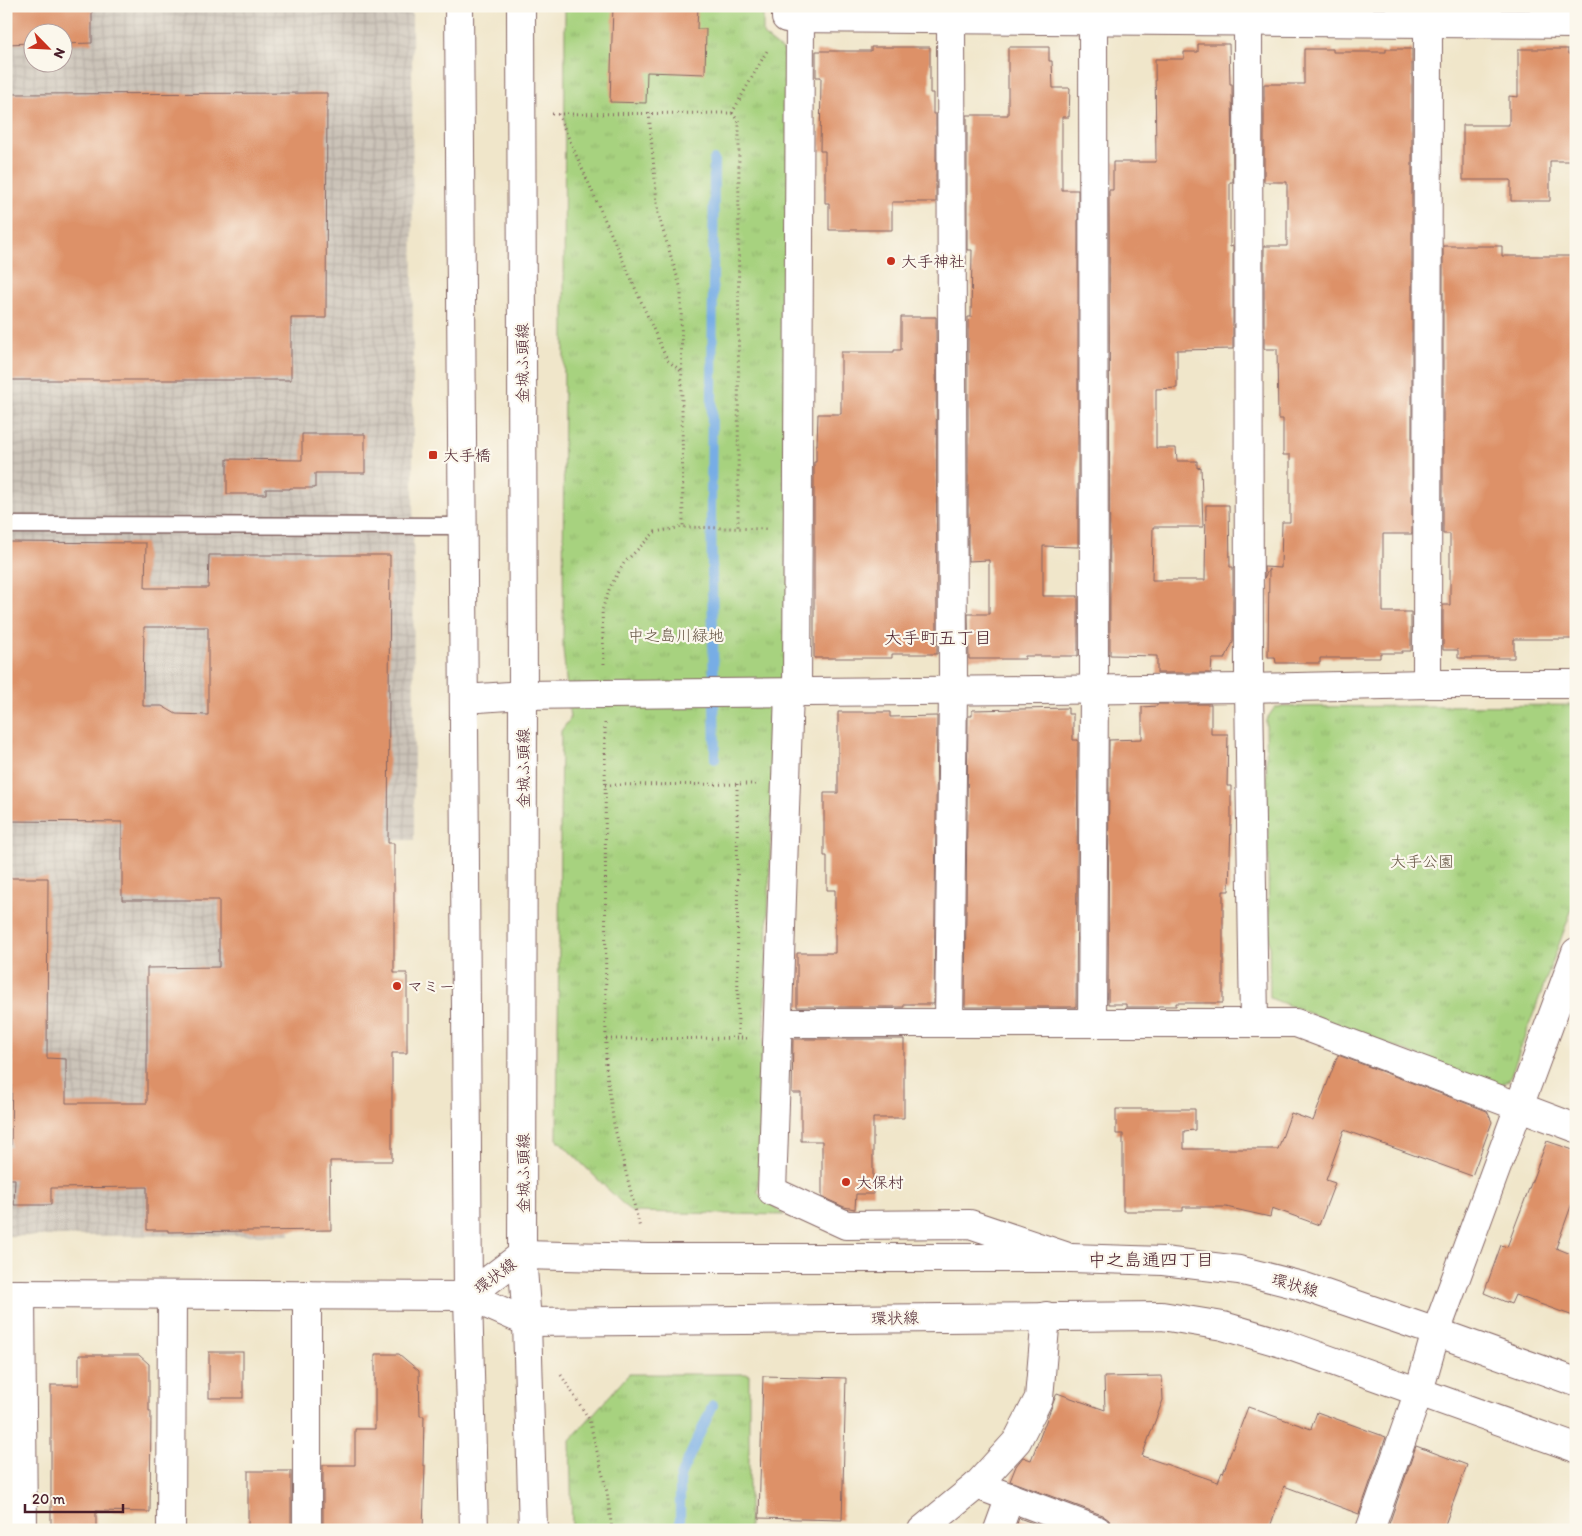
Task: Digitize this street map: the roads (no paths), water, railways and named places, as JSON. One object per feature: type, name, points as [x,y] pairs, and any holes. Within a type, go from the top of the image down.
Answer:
[{"type":"street","points":[[459,6],[468,1296],[474,1530]]},
{"type":"street","name":"金城ふ頭線","points":[[522,6],[522,1255],[527,1322],[533,1530]]},
{"type":"street","points":[[1071,1258],[970,1224],[846,1225],[772,1191],[786,784],[793,692],[798,529],[791,14],[950,19],[1576,24]]},
{"type":"street","points":[[949,1022],[953,691],[950,19]]},
{"type":"street","points":[[1092,1022],[1094,689],[1093,20]]},
{"type":"street","points":[[1248,22],[1249,688],[1254,1022]]},
{"type":"street","points":[[1427,684],[1428,23]]},
{"type":"street","points":[[464,699],[523,695],[1249,688],[1427,684],[1576,684]]},
{"type":"street","points":[[1370,1530],[1419,1391],[1436,1332],[1576,952]]},
{"type":"street","points":[[778,1030],[949,1022],[1296,1023],[1576,1128]]},
{"type":"street","name":"環状線","points":[[1576,1382],[1302,1286],[1239,1270],[1163,1261],[1071,1258],[648,1258],[522,1255],[468,1296],[527,1322],[1162,1316],[1223,1326],[1285,1344],[1576,1448]]},
{"type":"street","points":[[24,1530],[14,1294],[468,1296]]},
{"type":"street","points":[[171,1530],[172,1294]]},
{"type":"street","points":[[307,1295],[307,1530]]},
{"type":"street","points":[[922,1530],[978,1485],[1017,1441],[1039,1398],[1046,1316]]},
{"type":"street","points":[[978,1485],[1098,1530]]},
{"type":"street","points":[[998,1530],[1010,1497]]},
{"type":"lane","points":[[6,525],[462,526]]},
{"type":"waterway","points":[[714,160],[711,513],[715,759]]},
{"type":"waterway","points":[[680,1530],[680,1477],[713,1405]]},
{"type":"place","name":"大手神社","points":[[891,261]]},
{"type":"place","name":"大手橋","points":[[433,455]]},
{"type":"place","name":"マミー","points":[[397,986]]},
{"type":"place","name":"大保村","points":[[846,1182]]},
{"type":"district","name":"大手町五丁目","points":[[938,638]]},
{"type":"district","name":"中之島通四丁目","points":[[1151,1260]]},
{"type":"park label","name":"中之島川緑地","points":[[676,635]]},
{"type":"park label","name":"大手公園","points":[[1422,861]]}]
